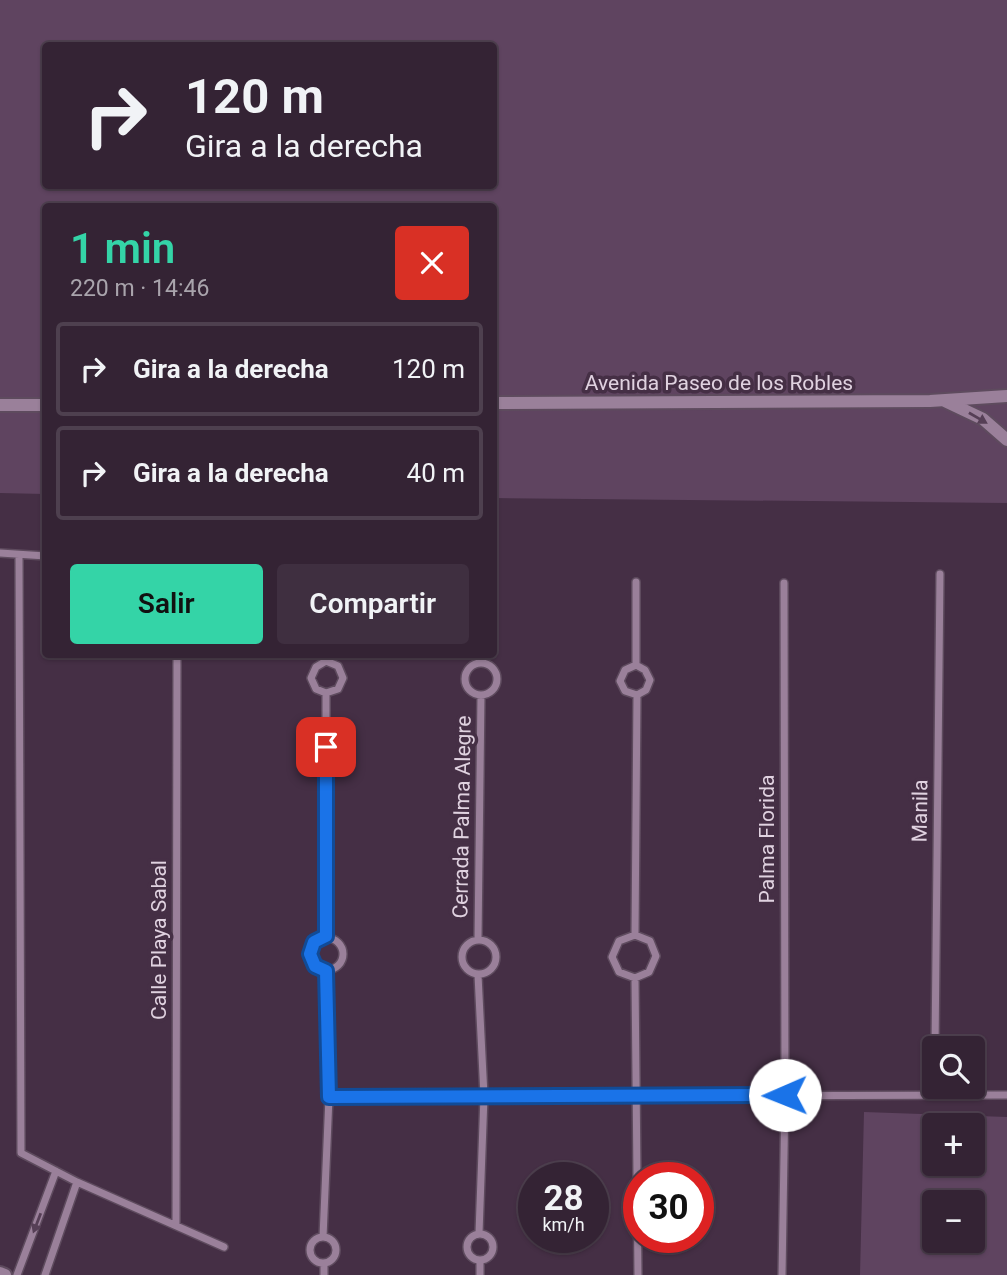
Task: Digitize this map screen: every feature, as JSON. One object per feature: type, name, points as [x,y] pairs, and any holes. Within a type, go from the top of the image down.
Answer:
[{"type":"street","name":"Avenida Paseo de los Robles","points":[[497,403],[945,401],[967,397],[1007,396]]},
{"type":"street","points":[[945,401],[983,419],[1007,440]]},
{"type":"street","points":[[0,405],[42,405]]},
{"type":"street","points":[[0,553],[42,556]]},
{"type":"street","points":[[19,555],[21,1153],[77,1182],[224,1247]]},
{"type":"street","name":"Manila","points":[[935,1036],[940,574]]},
{"type":"street","points":[[636,582],[636,665]]},
{"type":"street","name":"Palma Florida","points":[[782,1275],[785,1095],[785,583]]},
{"type":"street","name":"Calle Playa Sabal","points":[[176,1225],[177,658]]},
{"type":"street","points":[[327,658],[338,666],[344,678],[338,689],[326,694],[316,689],[312,678],[316,667],[327,658]]},
{"type":"street","name":"Cerrada Palma Alegre","points":[[482,658],[493,667],[498,679],[493,691],[481,695],[469,691],[464,679],[469,667],[482,658]]},
{"type":"street","points":[[636,665],[645,670],[650,680],[646,690],[636,695],[625,691],[620,681],[625,670],[636,665]]},
{"type":"street","points":[[326,694],[326,936]]},
{"type":"street","name":"Cerrada Palma Alegre","points":[[478,939],[481,695]]},
{"type":"street","points":[[635,935],[636,695]]},
{"type":"street","points":[[635,935],[650,941],[656,956],[649,972],[635,978],[619,972],[612,957],[619,941],[635,935]]},
{"type":"street","points":[[326,936],[338,941],[344,953],[339,966],[326,971],[315,966],[310,954],[314,942],[326,936]]},
{"type":"street","name":"Cerrada Palma Alegre","points":[[478,939],[491,944],[497,957],[491,970],[478,975],[467,970],[462,957],[466,945],[478,939]]},
{"type":"street","points":[[323,1237],[329,1097],[326,971]]},
{"type":"street","name":"Cerrada Palma Alegre","points":[[478,975],[484,1096],[479,1233]]},
{"type":"street","points":[[635,978],[638,1275]]},
{"type":"street","points":[[329,1097],[638,1097],[922,1091]]},
{"type":"street","points":[[985,1094],[1007,1095]]},
{"type":"street","points":[[17,1275],[56,1171]]},
{"type":"street","points":[[45,1275],[77,1182]]},
{"type":"street","name":"Cerrada Palma Alegre","points":[[479,1233],[489,1237],[493,1246],[490,1257],[480,1261],[470,1258],[466,1248],[470,1238],[479,1233]]},
{"type":"street","points":[[323,1237],[333,1240],[337,1250],[333,1259],[324,1263],[314,1259],[310,1250],[314,1241],[323,1237]]},
{"type":"street","name":"Cerrada Palma Alegre","points":[[480,1261],[480,1275]]},
{"type":"street","points":[[324,1263],[324,1275]]},
{"type":"street","points":[[0,1273],[5,1275]]},
{"type":"shaded area","points":[[0,0],[1007,0],[1007,503],[497,498],[497,203],[42,203],[42,494],[0,493]]},
{"type":"shaded area","points":[[864,1112],[922,1114],[922,1176],[985,1176],[985,1116],[1007,1117],[1007,1275],[860,1275]]},
{"type":"route","points":[[326,747],[326,936],[314,942],[310,954],[315,966],[326,971],[329,1097],[785,1095]]}]
